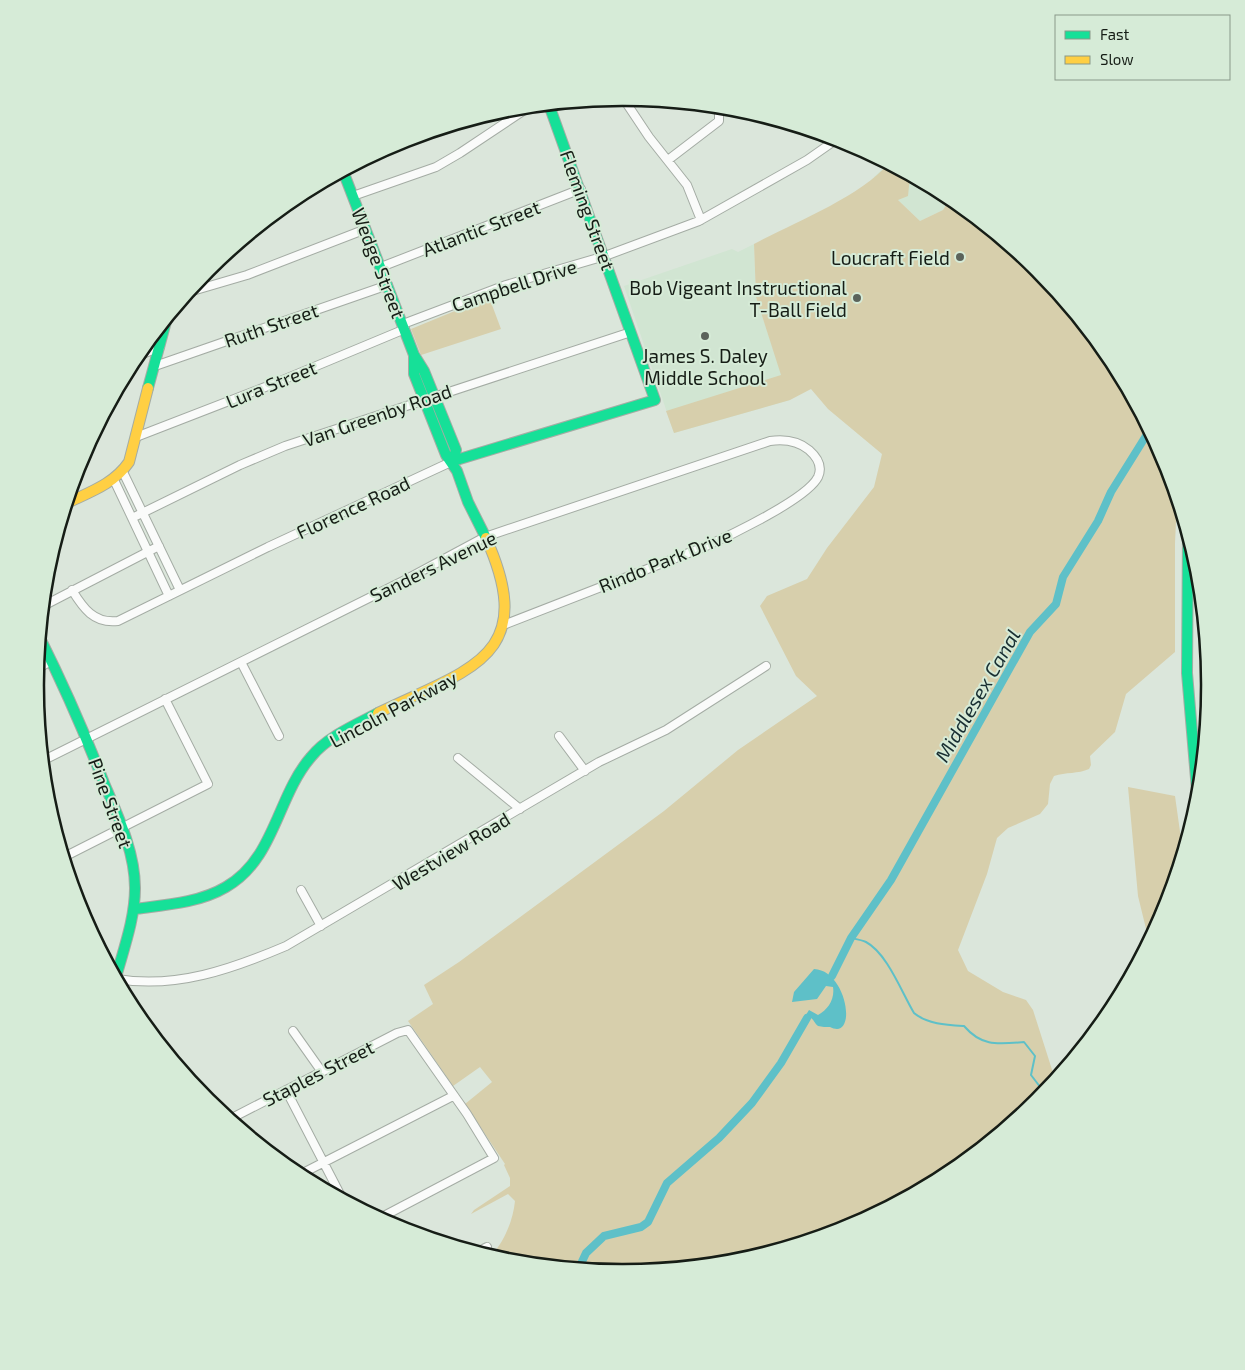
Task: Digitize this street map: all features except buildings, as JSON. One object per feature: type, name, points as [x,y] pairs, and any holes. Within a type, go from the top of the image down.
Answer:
[{"type":"main road","name":"Fleming Street","points":[[551,111],[581,189],[655,400]]},
{"type":"main road","name":"Wedge Street","points":[[346,177],[414,355],[424,371],[434,395]]},
{"type":"main road","points":[[74,500],[114,480],[123,472],[129,462],[164,331]]},
{"type":"main road","name":"Wedge Street","points":[[414,355],[414,374],[424,399]]},
{"type":"main road","name":"Lincoln Parkway","points":[[434,395],[456,450],[453,461]]},
{"type":"main road","name":"Lincoln Parkway","points":[[134,909],[200,899],[227,887],[245,872],[262,852],[300,773],[315,752],[362,721],[469,669],[490,650],[506,624],[508,603],[498,563],[453,461],[446,455],[424,399]]},
{"type":"main road","name":"Florence Road","points":[[453,461],[655,400]]},
{"type":"main road","points":[[1188,562],[1187,673],[1195,767]]},
{"type":"main road","name":"Pine Street","points":[[45,648],[69,695],[87,738],[122,828],[132,863],[135,887],[134,909],[118,969]]},
{"type":"street","points":[[628,106],[687,185],[701,220]]},
{"type":"street","points":[[668,160],[713,127],[720,118],[720,115]]},
{"type":"street","points":[[353,196],[436,166],[460,153],[515,116]]},
{"type":"street","name":"Campbell Drive","points":[[404,327],[506,285],[605,256],[701,220],[807,160],[829,144]]},
{"type":"street","name":"Atlantic Street","points":[[381,267],[581,189]]},
{"type":"street","points":[[201,288],[255,272],[366,229]]},
{"type":"street","name":"Ruth Street","points":[[155,366],[388,285]]},
{"type":"street","name":"Lura Street","points":[[136,438],[273,384],[404,327]]},
{"type":"street","name":"Van Greenby Road","points":[[132,518],[270,452],[434,395],[631,332]]},
{"type":"street","points":[[150,351],[160,347]]},
{"type":"street","name":"Sanders Avenue","points":[[49,758],[421,572],[485,537],[779,440],[797,442],[814,454],[820,468],[815,480]]},
{"type":"street","name":"Florence Road","points":[[72,590],[90,614],[110,622],[125,618],[382,493],[453,461]]},
{"type":"street","points":[[123,472],[180,590]]},
{"type":"street","points":[[114,480],[169,596]]},
{"type":"street","name":"Rindo Park Drive","points":[[506,624],[719,540],[800,494],[815,480]]},
{"type":"street","points":[[50,602],[158,546]]},
{"type":"street","points":[[45,665],[51,661]]},
{"type":"street","points":[[241,662],[279,736]]},
{"type":"street","name":"Westview Road","points":[[124,979],[152,982],[210,974],[245,963],[286,946],[584,771],[666,730],[766,666]]},
{"type":"street","points":[[69,855],[208,784],[165,699]]},
{"type":"street","points":[[559,736],[584,771]]},
{"type":"street","points":[[458,758],[520,809]]},
{"type":"street","points":[[301,890],[321,926]]},
{"type":"street","name":"Staples Street","points":[[236,1116],[397,1033],[408,1030],[453,1096]]},
{"type":"street","points":[[293,1031],[322,1072]]},
{"type":"street","points":[[286,1090],[337,1188]]},
{"type":"street","points":[[308,1170],[453,1096],[494,1158],[388,1214]]},
{"type":"shaded area","points":[[883,169],[946,205],[943,210],[920,221],[874,177]]},
{"type":"shaded area","points":[[883,169],[909,183],[908,196],[898,200],[920,221],[943,210],[946,205],[1004,250],[1058,303],[1104,363],[1124,396],[1142,429],[1176,516],[1175,652],[1126,694],[1115,732],[1090,756],[1091,765],[1089,769],[1054,776],[1050,784],[1048,804],[1040,814],[1008,828],[997,838],[987,874],[958,950],[968,971],[1003,992],[1026,1000],[1033,1010],[1053,1072],[1004,1120],[944,1166],[878,1204],[844,1220],[809,1233],[735,1253],[660,1263],[585,1263],[547,1259],[496,1250],[507,1231],[515,1201],[508,1194],[471,1214],[510,1186],[510,1178],[505,1164],[465,1104],[492,1082],[480,1067],[453,1086],[408,1021],[433,1004],[424,985],[459,962],[664,811],[738,750],[817,696],[796,676],[760,606],[767,596],[807,579],[827,548],[874,487],[882,454],[828,409],[811,389],[790,400],[674,433],[666,411],[781,375],[756,297],[754,244],[844,198]]},
{"type":"shaded area","name":"James S. Daley Middle School","points":[[754,244],[756,297],[790,400],[674,433],[624,286],[732,249],[738,252]]},
{"type":"shaded area","points":[[489,297],[501,329],[421,355],[411,329]]},
{"type":"shaded area","points":[[1128,787],[1175,796],[1181,838],[1171,871],[1146,931],[1138,896]]},
{"type":"water","points":[[814,969],[824,972],[833,979],[844,999],[846,1019],[843,1026],[837,1029],[818,1026],[811,1018],[804,1018],[809,1010],[818,1015],[825,1010],[832,1000],[833,987],[826,986],[817,999],[792,1002],[794,992]]},
{"type":"waterway","name":"Middlesex Canal","points":[[832,976],[851,938],[891,880],[1030,632],[1056,604],[1063,577],[1098,521],[1111,492],[1145,437]]},
{"type":"waterway","points":[[851,938],[866,942],[881,955],[914,1013],[919,1017],[938,1023],[964,1026],[977,1038],[991,1043],[1024,1042],[1035,1056],[1031,1075],[1040,1086]]},
{"type":"waterway","points":[[582,1263],[586,1253],[604,1236],[641,1227],[648,1222],[667,1183],[719,1138],[752,1103],[781,1063],[807,1018]]},
{"type":"traffic: fast","points":[[453,461],[655,400],[551,111]]},
{"type":"traffic: fast","points":[[345,177],[414,355],[424,371],[456,450],[453,461]]},
{"type":"traffic: fast","points":[[148,388],[163,333]]},
{"type":"traffic: fast","points":[[414,355],[414,374],[446,455],[457,471],[468,502],[486,538]]},
{"type":"traffic: fast","points":[[1188,562],[1187,673],[1195,767]]},
{"type":"traffic: fast","points":[[45,648],[66,692],[120,821],[132,861],[135,899],[118,969]]},
{"type":"traffic: fast","points":[[134,909],[205,897],[226,887],[242,875],[255,860],[265,844],[290,790],[311,757],[333,737],[378,713]]},
{"type":"traffic: slow","points":[[74,500],[109,482],[129,462],[148,388]]},
{"type":"traffic: slow","points":[[378,713],[466,670],[486,654],[499,635],[505,610],[501,578],[486,538]]},
{"type":"place","name":"Loucraft Field","points":[[960,257]]},
{"type":"place","name":"Bob Vigeant Instructional T-Ball Field","points":[[857,298]]},
{"type":"place","name":"James S. Daley Middle School","points":[[705,336]]}]
